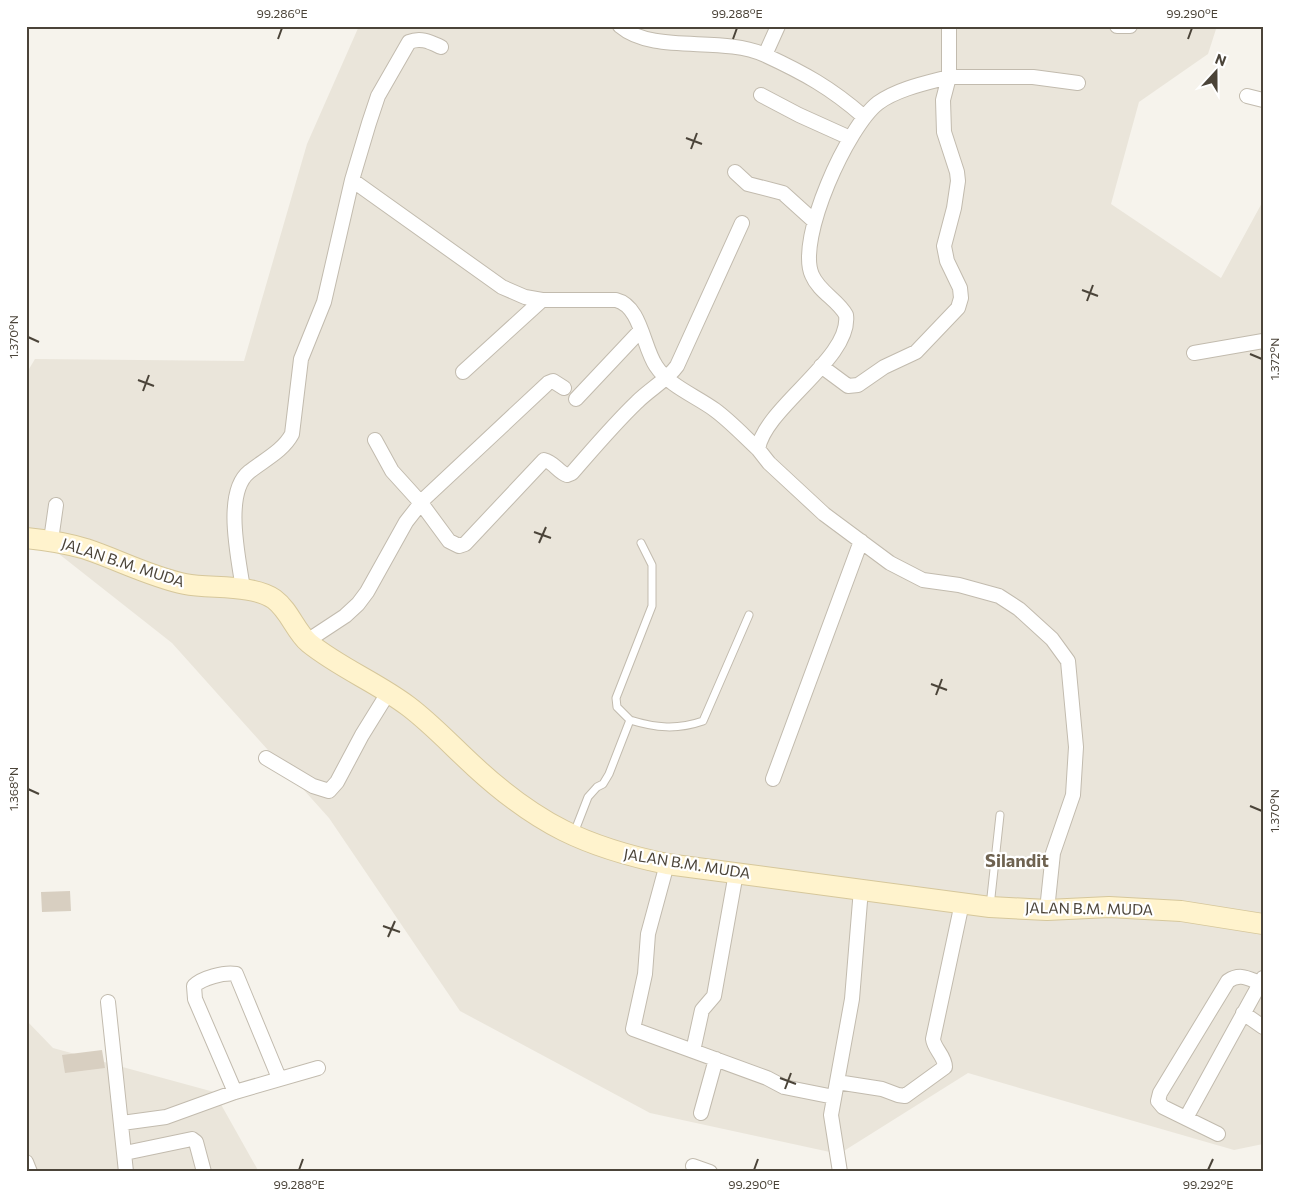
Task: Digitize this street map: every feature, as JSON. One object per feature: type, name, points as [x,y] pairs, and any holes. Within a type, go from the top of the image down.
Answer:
[{"type":"street","points":[[620,26],[630,34],[644,39],[730,45],[754,49],[809,75],[837,93],[863,116]]},
{"type":"street","points":[[765,55],[778,26]]},
{"type":"street","points":[[821,366],[848,386],[858,386],[884,367],[916,352],[958,308],[961,298],[960,288],[948,261],[944,246],[954,208],[957,172],[944,132],[943,100],[949,77],[949,26]]},
{"type":"street","points":[[1117,26],[1130,26]]},
{"type":"street","points":[[243,589],[234,512],[238,490],[246,474],[287,444],[292,434],[301,359],[324,302],[352,180],[378,96],[409,42],[416,39],[424,40],[441,47]]},
{"type":"street","points":[[758,449],[760,437],[769,423],[802,390],[838,344],[847,322],[843,310],[818,285],[811,274],[809,259],[814,221],[824,191],[863,116],[879,102],[905,91],[949,77],[1034,78],[1078,83]]},
{"type":"street","points":[[761,95],[850,138]]},
{"type":"street","points":[[1247,96],[1263,100]]},
{"type":"street","points":[[736,172],[748,184],[783,193],[814,221]]},
{"type":"street","points":[[352,180],[502,287],[525,297],[542,300],[616,300],[625,302],[632,311],[656,365],[665,377],[717,411],[824,514],[890,563],[923,580],[959,585],[999,596],[1019,609],[1052,639],[1068,661],[1076,747],[1073,795],[1053,853],[1047,910]]},
{"type":"street","points":[[375,440],[392,471],[421,503],[449,541],[459,546],[465,544],[544,460],[549,461],[562,473],[567,475],[572,473],[627,412],[677,366],[742,223]]},
{"type":"street","points":[[464,372],[542,300]]},
{"type":"street","points":[[576,399],[640,331]]},
{"type":"street","points":[[1194,353],[1263,341]]},
{"type":"street","points":[[307,640],[345,616],[358,604],[367,592],[406,522],[421,503],[548,383],[553,381],[564,388]]},
{"type":"street","points":[[50,540],[56,505]]},
{"type":"street","name":"JALAN B.M. MUDA","points":[[26,538],[50,540],[85,548],[170,581],[207,588],[243,589],[272,598],[285,609],[307,640],[332,661],[408,706],[477,769],[523,807],[545,822],[573,836],[621,854],[667,864],[962,903],[1047,910],[1109,907],[1181,911],[1263,924]]},
{"type":"street","points":[[773,779],[860,541]]},
{"type":"street","points":[[266,758],[313,786],[329,791],[337,782],[362,735],[388,693]]},
{"type":"street","points":[[667,864],[648,934],[645,974],[633,1027],[634,1030],[767,1078],[784,1087],[834,1097]]},
{"type":"street","points":[[693,1051],[702,1010],[714,996],[736,873]]},
{"type":"street","points":[[839,1172],[832,1129],[834,1097],[852,999],[862,889]]},
{"type":"street","points":[[837,1082],[882,1089],[903,1096],[945,1067],[945,1062],[933,1039],[962,903]]},
{"type":"street","points":[[235,1092],[195,999],[194,986],[198,982],[230,973],[236,974],[279,1078]]},
{"type":"street","points":[[1186,1118],[1261,981],[1244,976],[1235,976],[1228,981],[1160,1094],[1158,1101],[1163,1107],[1218,1134]]},
{"type":"street","points":[[108,1002],[126,1172]]},
{"type":"street","points":[[1243,1012],[1263,1027]]},
{"type":"street","points":[[701,1112],[716,1060]]},
{"type":"street","points":[[122,1123],[166,1117],[235,1092],[318,1068]]},
{"type":"street","points":[[125,1153],[192,1139],[196,1142],[204,1172]]},
{"type":"street","points":[[26,1162],[30,1172]]},
{"type":"street","points":[[693,1166],[710,1172]]},
{"type":"lane","points":[[641,543],[652,565],[652,606],[616,698],[617,707],[630,720],[668,728],[688,726],[703,721],[749,615]]},
{"type":"lane","points":[[573,836],[588,797],[596,787],[603,784],[609,774],[630,720]]},
{"type":"lane","points":[[990,906],[1000,815]]},
{"type":"shaded area","points":[[359,26],[1217,26],[1208,54],[1139,102],[1111,204],[1221,278],[1263,201],[1263,1144],[1234,1150],[968,1073],[839,1154],[650,1113],[460,1011],[329,818],[172,643],[26,528],[26,374],[35,359],[244,361],[307,144]]},
{"type":"shaded area","points":[[26,1020],[53,1048],[214,1092],[259,1172],[26,1172]]},
{"type":"building","points":[[70,891],[71,911],[42,912],[41,892]]},
{"type":"building","points":[[102,1050],[105,1068],[65,1073],[62,1055]]},
{"type":"district","name":"Silandit","points":[[1017,861]]}]
